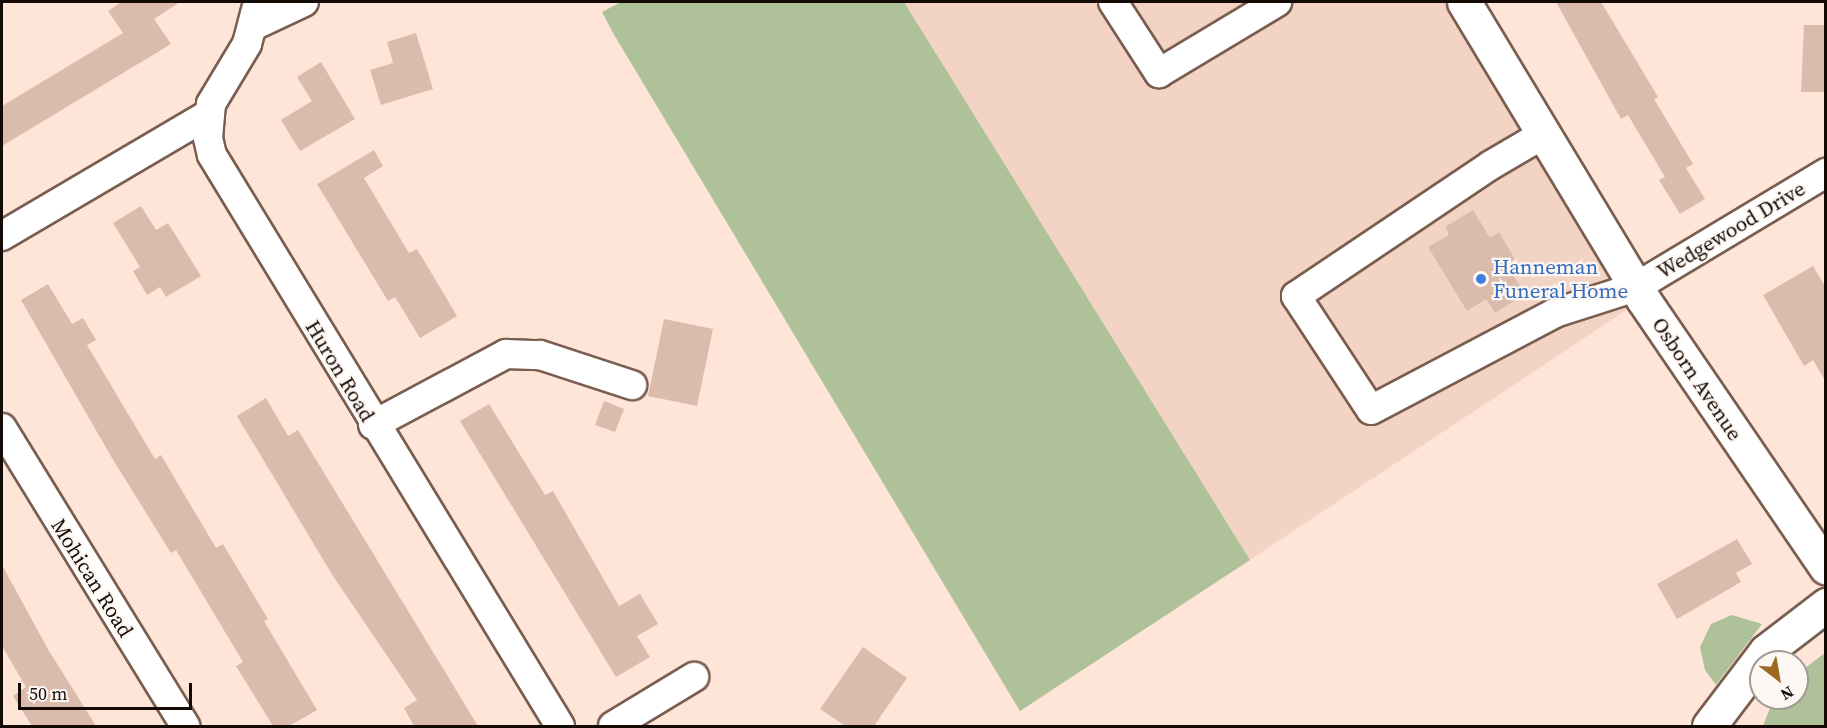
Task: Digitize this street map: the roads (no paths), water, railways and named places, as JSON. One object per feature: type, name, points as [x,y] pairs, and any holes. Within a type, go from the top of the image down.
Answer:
[{"type":"main road","name":"Osborn Avenue","points":[[1464,2],[1636,286],[1826,567]]},
{"type":"main road","points":[[1709,726],[1766,651],[1826,605]]},
{"type":"street","points":[[256,13],[304,2]]},
{"type":"street","points":[[1113,2],[1159,73],[1277,2]]},
{"type":"street","name":"Huron Road","points":[[256,13],[209,114],[208,138],[219,171],[560,726]]},
{"type":"street","points":[[2,236],[209,114]]},
{"type":"street","name":"Wedgewood Drive","points":[[1544,134],[1296,296],[1371,410],[1555,313],[1636,286],[1826,173]]},
{"type":"street","points":[[374,425],[506,354],[540,355],[632,385]]},
{"type":"street","name":"Mohican Road","points":[[2,428],[185,726]]},
{"type":"street","points":[[613,726],[694,676]]},
{"type":"place","name":"Hanneman Funeral Home","points":[[1481,279]]}]
